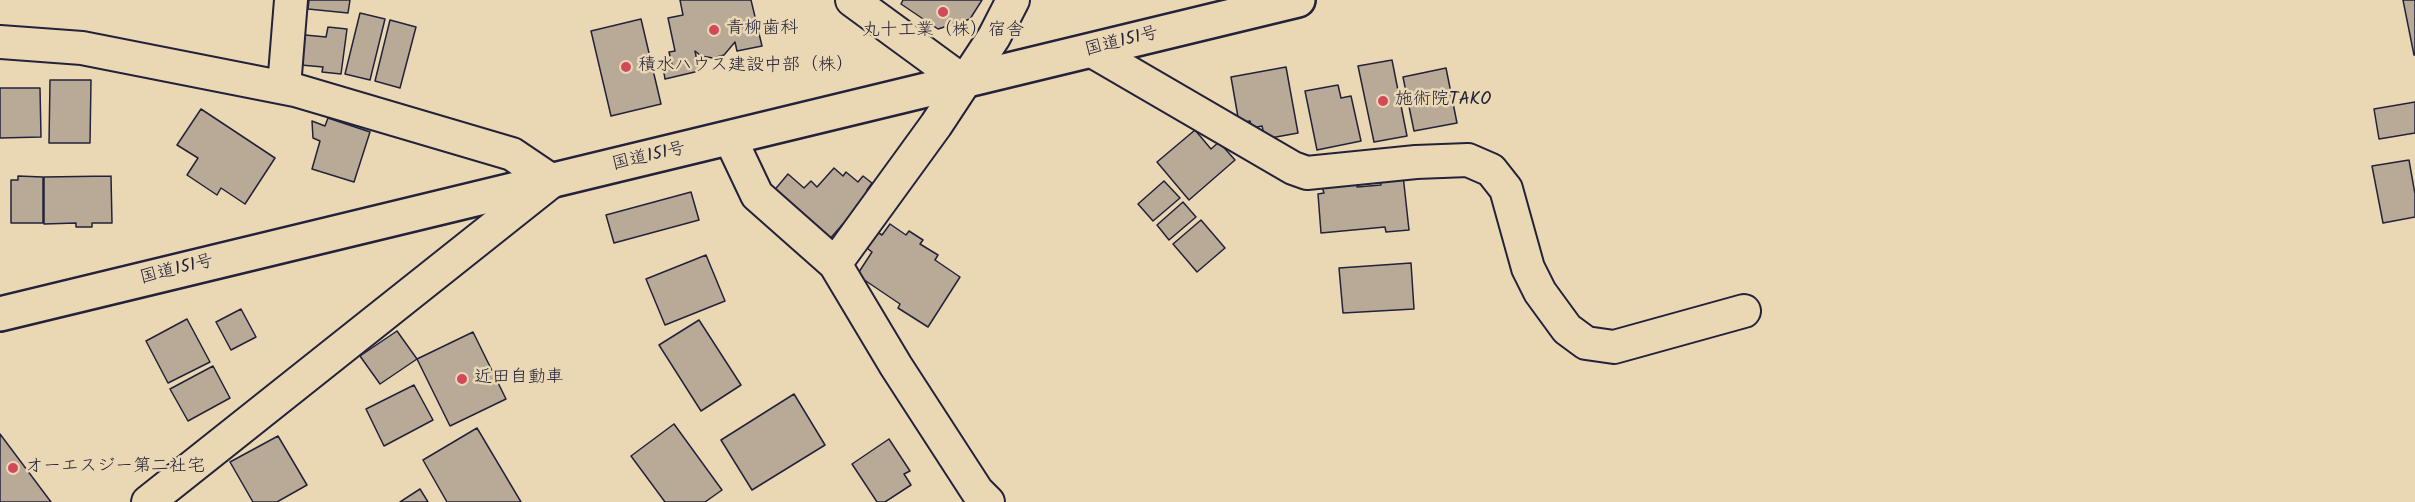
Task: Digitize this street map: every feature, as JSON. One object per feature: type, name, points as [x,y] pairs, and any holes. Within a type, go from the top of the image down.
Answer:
[{"type":"highway","name":"国道151号","points":[[0,314],[1298,0]]},
{"type":"street","points":[[284,87],[291,0]]},
{"type":"street","points":[[852,0],[964,82]]},
{"type":"street","points":[[835,264],[936,125],[1013,0]]},
{"type":"street","points":[[0,42],[82,48],[284,87],[512,153],[552,181],[148,502]]},
{"type":"street","points":[[1092,51],[1293,168],[1306,173],[1416,162],[1468,160],[1491,170],[1506,189],[1528,268],[1540,292],[1567,329],[1586,343],[1614,347],[1744,311]]},
{"type":"street","points":[[729,138],[757,195],[835,264],[896,366],[977,491],[988,502]]},
{"type":"building","points":[[309,0],[350,0],[348,13],[308,9]]},
{"type":"building","name":"青柳歯科","points":[[680,0],[751,0],[762,46],[737,51],[735,42],[724,55],[713,58],[701,56],[695,51],[699,71],[665,79],[663,67],[672,65],[669,52],[675,51],[668,18],[683,15]]},
{"type":"building","name":"丸十工業（株）宿舎","points":[[903,0],[982,0],[970,19],[938,29],[901,4]]},
{"type":"building","points":[[2403,0],[2415,0],[2415,55],[2414,55]]},
{"type":"building","points":[[360,13],[385,19],[370,80],[345,74]]},
{"type":"building","name":"積水ハウス建設中部（株）","points":[[641,19],[661,104],[611,116],[591,31]]},
{"type":"building","points":[[390,20],[416,27],[400,88],[375,81]]},
{"type":"building","points":[[328,27],[347,29],[341,74],[322,72],[323,67],[301,65],[305,35],[326,37]]},
{"type":"building","name":"施術院TAKO","points":[[1392,60],[1407,136],[1374,142],[1358,66]]},
{"type":"building","points":[[1286,67],[1298,133],[1265,139],[1262,126],[1252,128],[1250,121],[1239,123],[1231,77]]},
{"type":"building","points":[[1446,68],[1457,123],[1414,131],[1403,77]]},
{"type":"building","points":[[50,80],[91,80],[90,143],[49,143]]},
{"type":"building","points":[[1338,85],[1341,98],[1351,96],[1361,141],[1317,150],[1305,91]]},
{"type":"building","points":[[0,88],[40,88],[41,137],[0,138]]},
{"type":"building","points":[[2415,102],[2415,133],[2379,139],[2374,109]]},
{"type":"building","points":[[201,109],[275,158],[245,204],[221,188],[217,195],[187,175],[198,158],[177,145]]},
{"type":"building","points":[[328,118],[370,132],[354,182],[312,169],[320,141],[313,138],[312,121],[325,126]]},
{"type":"building","points":[[1195,130],[1211,149],[1219,142],[1235,160],[1189,200],[1157,162]]},
{"type":"building","points":[[2409,160],[2415,194],[2415,217],[2383,223],[2372,166]]},
{"type":"building","points":[[834,168],[843,176],[846,172],[858,182],[863,176],[872,183],[867,190],[870,193],[828,241],[772,193],[788,174],[804,188],[811,181],[817,187]]},
{"type":"building","points":[[1403,175],[1409,230],[1386,232],[1385,227],[1321,233],[1318,194],[1324,193],[1322,187],[1356,177],[1357,187],[1381,185],[1380,178]]},
{"type":"building","points":[[18,176],[43,177],[43,223],[11,223],[11,180],[18,180]]},
{"type":"building","points":[[111,176],[112,223],[92,223],[92,227],[76,227],[76,223],[44,224],[44,177]]},
{"type":"building","points":[[1164,181],[1180,198],[1153,221],[1138,204]]},
{"type":"building","points":[[691,192],[699,220],[614,243],[606,215]]},
{"type":"building","points":[[1183,202],[1196,217],[1169,240],[1157,225]]},
{"type":"building","points":[[1201,220],[1225,248],[1197,272],[1173,244]]},
{"type":"building","points":[[890,224],[906,235],[909,231],[923,240],[920,244],[938,255],[935,260],[960,277],[928,327],[898,308],[900,304],[857,275],[872,252],[864,246],[874,230],[882,235]]},
{"type":"building","points":[[706,255],[725,301],[665,325],[646,279]]},
{"type":"building","points":[[1411,263],[1414,309],[1343,313],[1339,268]]},
{"type":"building","points":[[241,309],[256,337],[231,350],[216,322]]},
{"type":"building","points":[[187,319],[210,362],[168,383],[146,341]]},
{"type":"building","points":[[699,320],[741,385],[701,411],[659,345]]},
{"type":"building","points":[[397,331],[417,359],[380,384],[360,356]]},
{"type":"building","name":"近田自動車","points":[[473,332],[506,399],[450,426],[417,359]]},
{"type":"building","points":[[213,366],[230,398],[188,421],[170,389]]},
{"type":"building","points":[[414,385],[433,420],[384,446],[366,409]]},
{"type":"building","points":[[794,394],[825,445],[752,490],[721,440]]},
{"type":"building","points":[[674,424],[722,490],[705,502],[665,502],[631,456]]},
{"type":"building","points":[[477,428],[521,502],[447,502],[423,460]]},
{"type":"building","name":"オーエスジー第二社宅","points":[[0,434],[51,502],[0,502]]},
{"type":"building","points":[[278,436],[307,485],[277,502],[253,502],[230,462]]},
{"type":"building","points":[[889,439],[910,471],[904,474],[911,485],[885,502],[877,502],[852,464]]},
{"type":"building","points":[[420,489],[428,502],[400,502]]},
{"type":"place","name":"丸十工業（株）宿舎","points":[[943,12]]},
{"type":"place","name":"青柳歯科","points":[[714,30]]},
{"type":"place","name":"積水ハウス建設中部（株）","points":[[626,67]]},
{"type":"place","name":"施術院TAKO","points":[[1383,101]]},
{"type":"place","name":"近田自動車","points":[[462,379]]},
{"type":"place","name":"オーエスジー第二社宅","points":[[13,468]]}]
